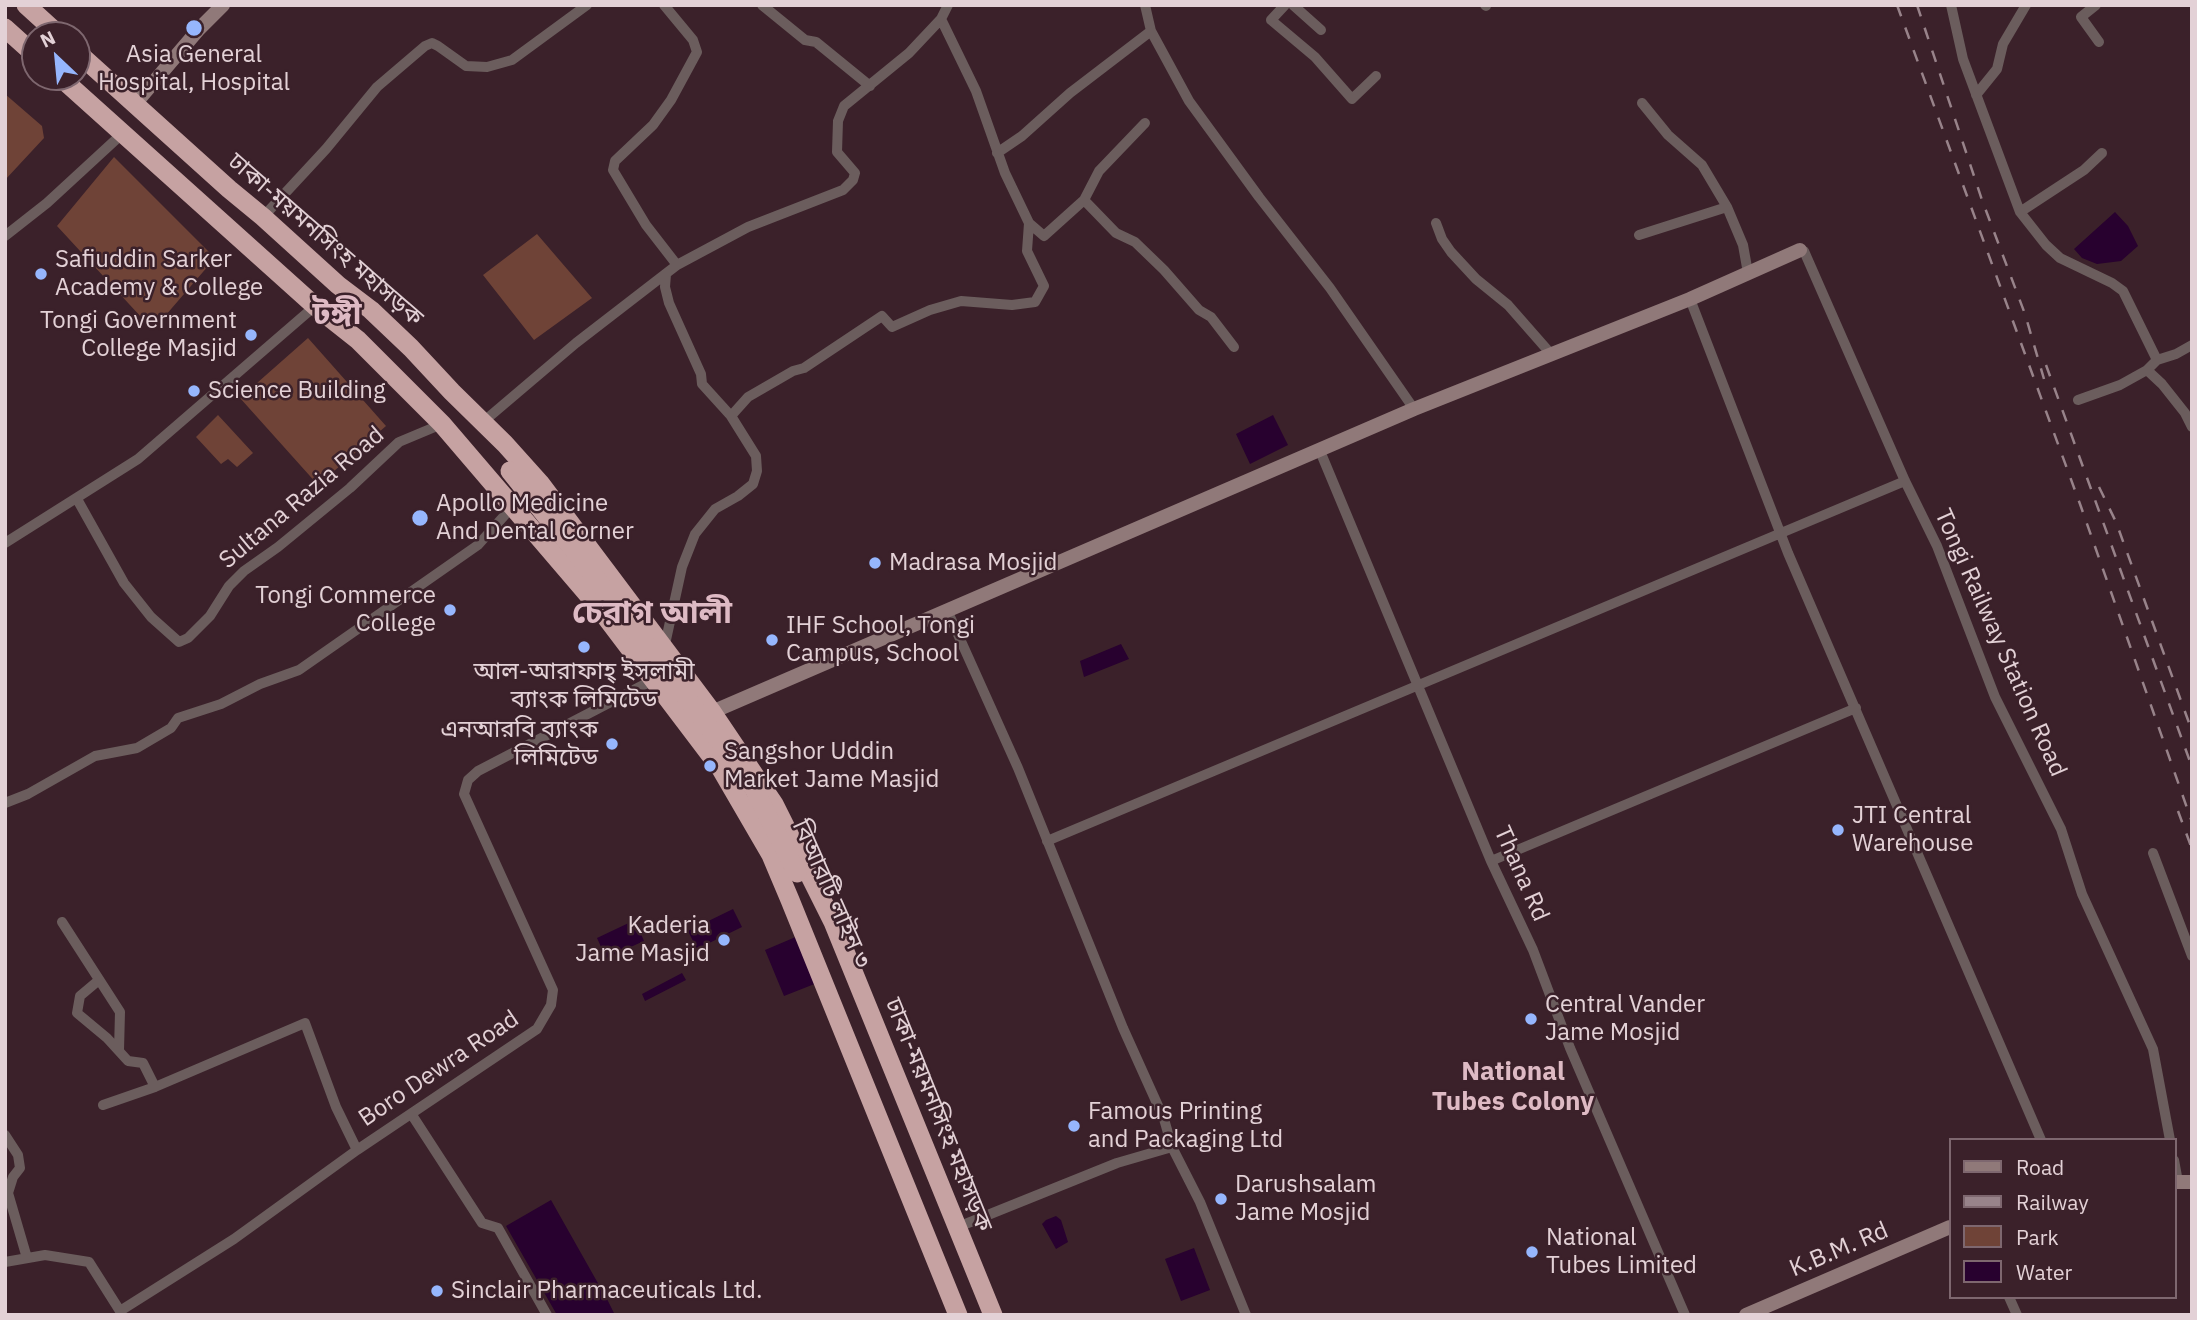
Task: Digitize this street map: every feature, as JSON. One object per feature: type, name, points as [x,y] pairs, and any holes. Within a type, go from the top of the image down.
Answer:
[{"type":"highway","points":[[26,5],[44,21]]},
{"type":"highway","points":[[5,28],[21,42]]},
{"type":"highway","name":"ঢাকা-ময়মনসিংহ মহাসড়ক","points":[[91,65],[411,348],[483,422],[540,483],[712,712],[774,804],[833,922],[993,1315]]},
{"type":"highway","points":[[76,91],[315,306],[358,340],[442,424],[596,604],[721,769],[771,855],[958,1315]]},
{"type":"highway","name":"বিআরটি লাইন ৩","points":[[510,471],[618,606],[727,751],[766,811],[797,873],[907,1128],[981,1315]]},
{"type":"street","points":[[135,104],[223,5]]},
{"type":"street","points":[[263,217],[326,149],[377,87],[425,46],[432,43],[466,66],[487,67],[512,60],[587,5]]},
{"type":"street","points":[[664,5],[693,40],[698,52],[671,100],[653,125],[615,161],[613,170],[646,225],[677,265]]},
{"type":"street","points":[[762,5],[805,40],[816,42],[870,86]]},
{"type":"street","points":[[483,422],[576,343],[677,265],[748,227],[843,190],[853,180],[855,173],[837,152],[838,121],[844,106],[909,53],[941,19],[948,5]]},
{"type":"street","points":[[1145,5],[1151,31],[1189,101],[1330,288],[1414,409]]},
{"type":"street","points":[[1285,5],[1271,20],[1315,57],[1352,99],[1376,76]]},
{"type":"street","points":[[1293,5],[1321,30]]},
{"type":"street","points":[[1951,5],[1963,59],[2020,212],[2060,258],[2112,282],[2123,291],[2157,360]]},
{"type":"street","points":[[1976,95],[1997,69],[2003,44],[2026,5]]},
{"type":"street","points":[[2096,5],[2081,17],[2099,42]]},
{"type":"street","points":[[941,19],[976,91],[997,153],[1030,223],[1044,236],[1084,200],[1100,171],[1145,123]]},
{"type":"street","points":[[997,153],[1022,136],[1070,93],[1151,31]]},
{"type":"street","points":[[1642,103],[1668,135],[1702,165],[1727,207],[1743,245],[1748,273]]},
{"type":"street","points":[[5,236],[47,203],[123,133]]},
{"type":"street","points":[[2020,212],[2084,170],[2102,152]]},
{"type":"street","points":[[1084,200],[1116,233],[1135,242],[1164,270],[1199,310],[1211,317],[1234,346]]},
{"type":"street","points":[[1639,235],[1727,207]]},
{"type":"street","points":[[731,416],[748,397],[793,371],[804,368],[882,316],[892,327],[930,310],[961,302],[1013,305],[1035,302],[1044,286],[1027,250],[1030,223]]},
{"type":"street","points":[[1436,223],[1451,252],[1476,279],[1508,305],[1551,354]]},
{"type":"street","points":[[712,712],[1414,409],[1690,299],[1800,250]]},
{"type":"street","name":"Tongi Railway Station Road","points":[[1800,250],[1804,251],[1905,481],[1937,546],[1995,696],[2061,830],[2082,894],[2153,1049],[2170,1138]]},
{"type":"street","points":[[664,649],[682,566],[695,534],[715,509],[753,484],[757,471],[757,456],[731,416],[702,384],[701,374],[668,303],[666,274]]},
{"type":"street","points":[[1690,299],[1780,533],[2040,1138]]},
{"type":"street","points":[[5,543],[138,459],[315,306]]},
{"type":"street","points":[[2078,400],[2120,385],[2147,370],[2157,360],[2192,345]]},
{"type":"street","points":[[2147,370],[2185,413],[2192,427]]},
{"type":"street","name":"Sultana Razia Road","points":[[77,499],[124,583],[151,617],[179,642],[188,638],[210,616],[229,586],[244,571],[340,496],[399,442],[442,424]]},
{"type":"street","name":"Thana Rd","points":[[1320,451],[1685,1315]]},
{"type":"street","points":[[1047,841],[1905,481]]},
{"type":"street","points":[[5,803],[28,794],[95,755],[137,748],[171,728],[178,718],[221,705],[260,684],[299,670],[478,545],[513,506]]},
{"type":"street","points":[[947,610],[1018,768],[1123,1028],[1164,1119],[1171,1147],[1200,1202],[1247,1315]]},
{"type":"street","name":"Boro Dewra Road","points":[[5,1262],[45,1255],[89,1262],[118,1313],[234,1239],[357,1150],[537,1029],[551,1005],[553,990],[464,794],[468,780],[478,771],[653,681]]},
{"type":"street","points":[[1491,861],[1856,708]]},
{"type":"street","points":[[2153,853],[2192,956]]},
{"type":"street","points":[[62,922],[120,1012],[119,1050]]},
{"type":"street","points":[[99,981],[80,996],[78,1013],[128,1060],[143,1063],[155,1087]]},
{"type":"street","points":[[103,1105],[155,1087],[305,1023],[336,1107],[357,1150]]},
{"type":"street","points":[[412,1115],[482,1223],[498,1228],[547,1315]]},
{"type":"street","points":[[5,1135],[18,1155],[19,1168],[8,1193],[27,1258]]},
{"type":"street","points":[[958,1227],[1117,1163],[1171,1147]]},
{"type":"street","name":"K.B.M. Rd","points":[[1745,1315],[1948,1228]]},
{"type":"street","points":[[2009,1299],[2017,1315]]},
{"type":"green space","points":[[5,94],[42,126],[44,138],[5,180]]},
{"type":"green space","points":[[114,157],[215,258],[153,330],[57,226]]},
{"type":"green space","points":[[537,234],[592,298],[534,340],[483,275]]},
{"type":"green space","points":[[308,338],[386,426],[318,485],[240,398]]},
{"type":"green space","points":[[218,415],[253,453],[237,467],[228,459],[221,464],[196,437]]},
{"type":"water","points":[[2115,212],[2128,226],[2138,246],[2121,261],[2097,264],[2082,258],[2074,249]]},
{"type":"water","points":[[1273,415],[1288,445],[1250,464],[1236,434]]},
{"type":"water","points":[[1121,644],[1129,659],[1084,677],[1080,661]]},
{"type":"water","points":[[733,909],[742,927],[697,949],[688,931]]},
{"type":"water","points":[[635,920],[644,941],[606,958],[597,938]]},
{"type":"water","points":[[798,936],[817,983],[784,996],[765,950]]},
{"type":"water","points":[[682,973],[686,980],[645,1001],[642,994]]},
{"type":"water","points":[[551,1200],[615,1315],[557,1315],[506,1226]]},
{"type":"water","points":[[1056,1216],[1061,1220],[1068,1242],[1056,1249],[1042,1224]]},
{"type":"water","points":[[1194,1248],[1210,1290],[1181,1301],[1165,1259]]},
{"type":"railway","points":[[1897,5],[2080,504],[2192,822]]},
{"type":"railway","points":[[1917,5],[1982,200],[2025,314],[2044,379]]},
{"type":"railway","points":[[2046,365],[2192,767]]},
{"type":"railway","points":[[2099,487],[2116,522],[2192,731]]},
{"type":"railway","points":[[2178,811],[2192,849]]},
{"type":"place","name":"Asia General Hospital, Hospital","points":[[194,28]]},
{"type":"place","name":"Safiuddin Sarker Academy & College","points":[[41,274]]},
{"type":"place","name":"Tongi Government College Masjid","points":[[251,335]]},
{"type":"place","name":"Science Building","points":[[194,391]]},
{"type":"place","name":"Apollo Medicine And Dental Corner","points":[[420,518]]},
{"type":"place","name":"Madrasa Mosjid","points":[[875,563]]},
{"type":"place","name":"Tongi Commerce College","points":[[450,610]]},
{"type":"place","name":"IHF School, Tongi Campus, School","points":[[772,640]]},
{"type":"place","name":"আল-আরাফাহ্ ইসলামী ব্যাংক লিমিটেড","points":[[584,647]]},
{"type":"place","name":"এনআরবি ব্যাংক লিমিটেড","points":[[612,744]]},
{"type":"place","name":"Sangshor Uddin Market Jame Masjid","points":[[710,766]]},
{"type":"place","name":"JTI Central Warehouse","points":[[1838,830]]},
{"type":"place","name":"Kaderia Jame Masjid","points":[[724,940]]},
{"type":"place","name":"Central Vander Jame Mosjid","points":[[1531,1019]]},
{"type":"place","name":"Famous Printing and Packaging Ltd","points":[[1074,1126]]},
{"type":"place","name":"Darushsalam Jame Mosjid","points":[[1221,1199]]},
{"type":"place","name":"National Tubes Limited","points":[[1532,1252]]},
{"type":"place","name":"Sinclair Pharmaceuticals Ltd.","points":[[437,1291]]},
{"type":"district","name":"টঙ্গী","points":[[337,315]]},
{"type":"district","name":"চেরাগ আলী","points":[[652,614]]},
{"type":"district","name":"National Tubes Colony","points":[[1513,1087]]}]
